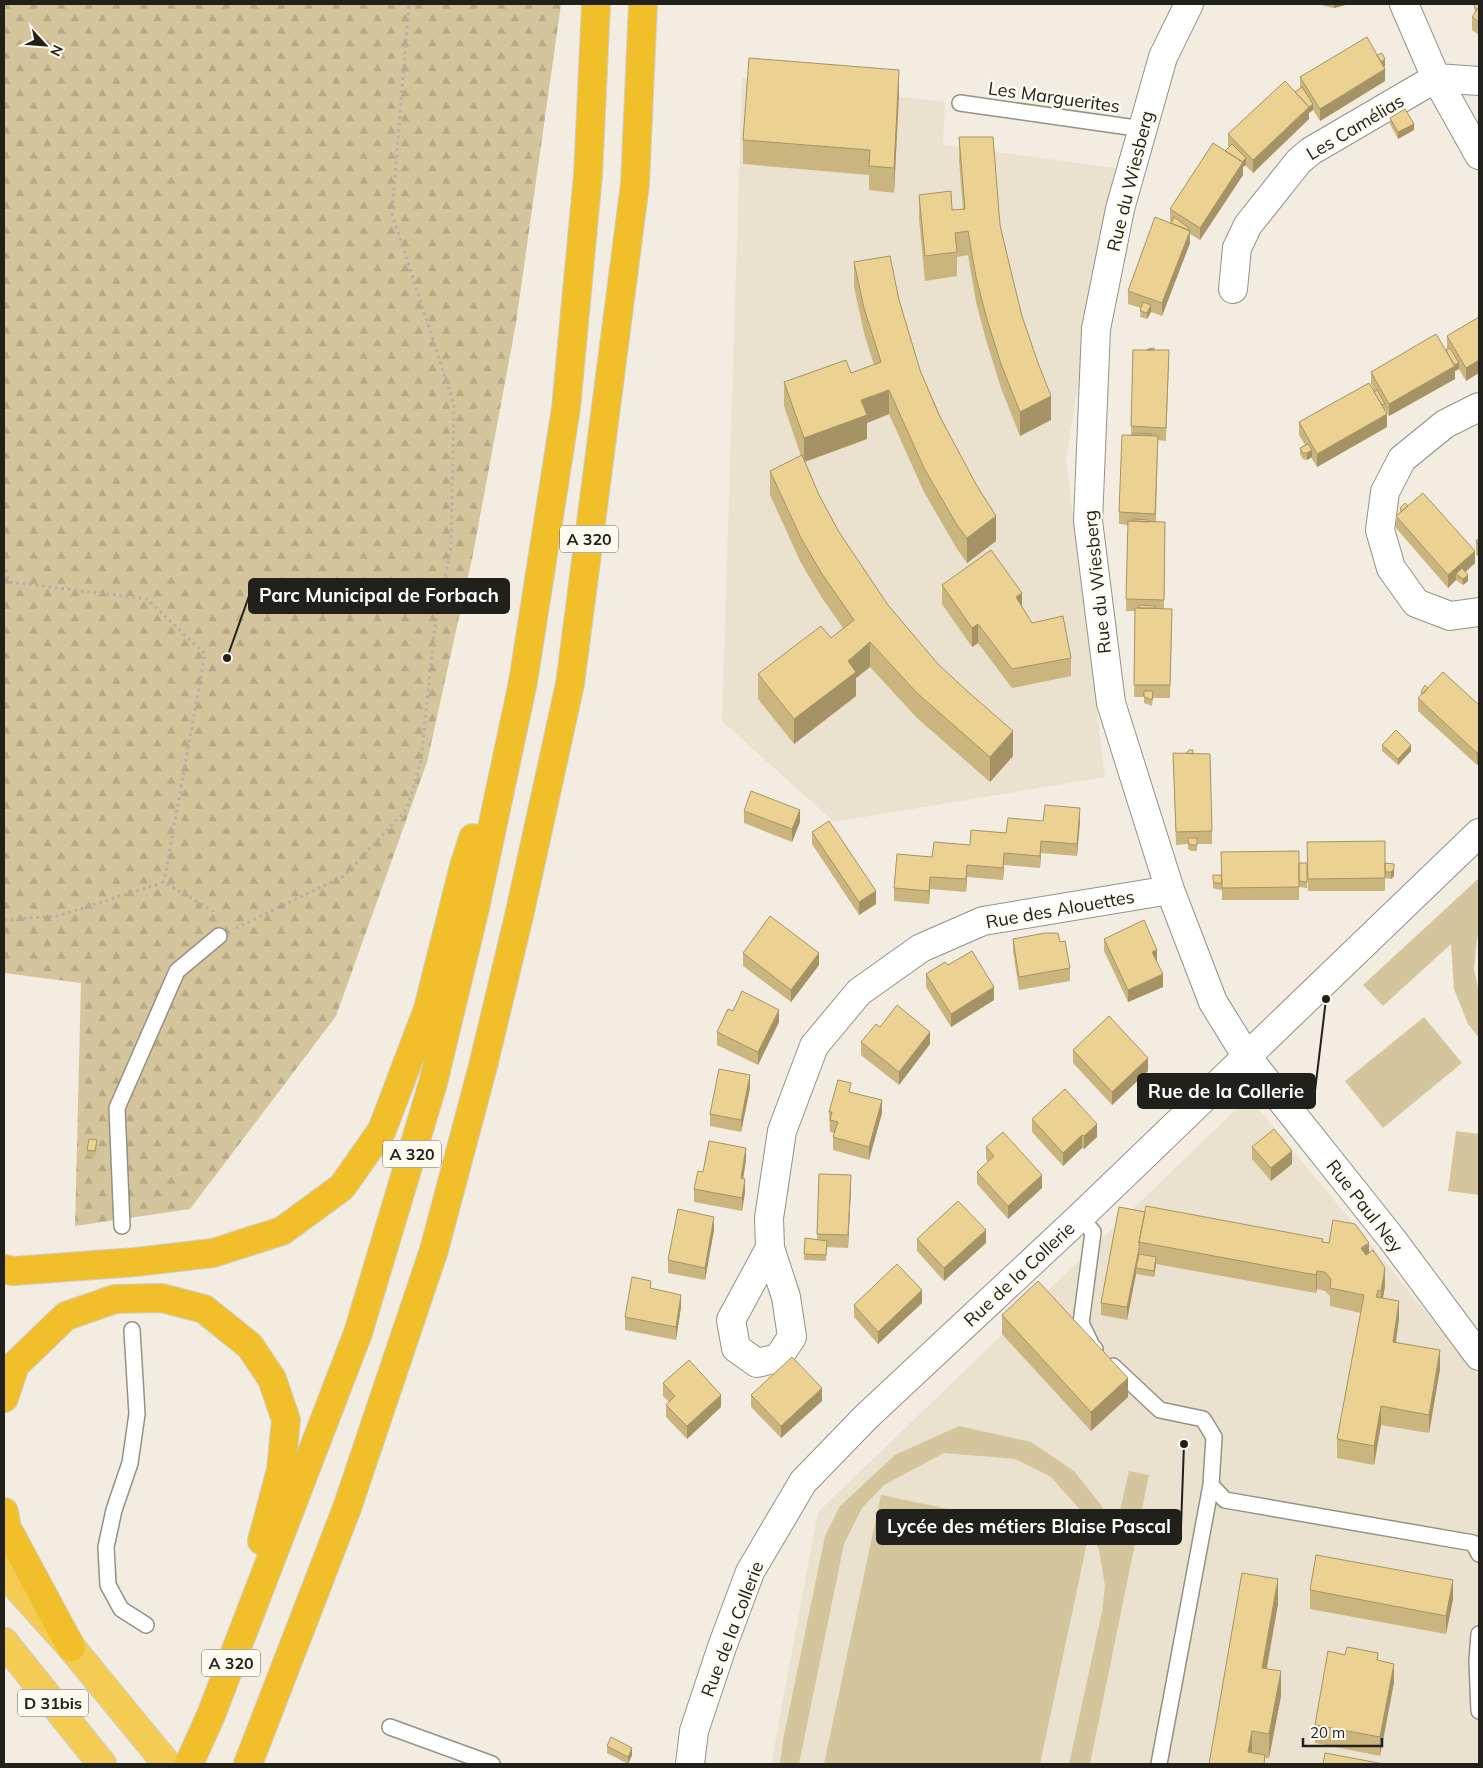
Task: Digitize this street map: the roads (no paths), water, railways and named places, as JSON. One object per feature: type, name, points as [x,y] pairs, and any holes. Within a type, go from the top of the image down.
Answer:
[{"type":"highway","name":"A 320","points":[[189,1764],[211,1715],[358,1333],[433,1083],[475,908],[523,682],[566,408],[588,175],[596,4]]},
{"type":"highway","name":"A 320","points":[[248,1763],[347,1508],[434,1250],[484,1066],[519,916],[570,684],[635,184],[643,4]]},
{"type":"highway","points":[[7,1272],[136,1262],[213,1253],[282,1231],[342,1188],[382,1130],[428,1009],[464,866],[523,682]]},
{"type":"highway","points":[[4,1398],[15,1365],[66,1316],[115,1299],[162,1298],[204,1309],[250,1346],[272,1379],[286,1420],[281,1470],[264,1533],[252,1610]]},
{"type":"highway","points":[[4,1512],[7,1528],[71,1647]]},
{"type":"highway","name":"D 31bis","points":[[4,1568],[15,1585],[71,1647],[167,1764]]},
{"type":"highway","name":"D 31bis","points":[[4,1642],[102,1764]]},
{"type":"street","name":"Rue du Wiesberg","points":[[1189,4],[1164,56],[1143,128],[1120,209],[1096,329],[1088,521],[1111,703],[1170,890],[1213,1002],[1247,1057]]},
{"type":"street","points":[[1404,4],[1436,78],[1479,155]]},
{"type":"street","points":[[1436,78],[1479,81]]},
{"type":"street","name":"Les Camélias","points":[[1233,289],[1238,248],[1248,225],[1299,161],[1311,150],[1436,78]]},
{"type":"street","points":[[1479,406],[1446,424],[1402,459],[1385,492],[1380,530],[1391,568],[1416,603],[1450,616],[1479,612]]},
{"type":"street","name":"Rue de la Collerie","points":[[690,1764],[694,1731],[750,1572],[803,1482],[866,1417],[1080,1217],[1479,833]]},
{"type":"street","name":"Rue des Alouettes","points":[[770,1248],[768,1218],[782,1131],[814,1046],[859,992],[921,948],[983,921],[1170,890]]},
{"type":"street","name":"Rue Paul Ney","points":[[1247,1057],[1392,1239],[1479,1356]]},
{"type":"lane","name":"Les Marguerites","points":[[960,103],[1143,128]]},
{"type":"lane","points":[[122,1226],[118,1108],[177,971],[219,936]]},
{"type":"lane","points":[[1080,1217],[1093,1232],[1081,1323],[1092,1346],[1160,1410],[1202,1419],[1214,1437],[1211,1485],[1159,1764]]},
{"type":"lane","points":[[132,1330],[136,1414],[130,1463],[114,1510],[106,1547],[108,1585],[121,1608],[146,1625]]},
{"type":"lane","points":[[1211,1485],[1225,1500],[1473,1543],[1479,1554]]},
{"type":"lane","points":[[1479,1634],[1477,1661],[1479,1711]]},
{"type":"lane","points":[[390,1727],[492,1764]]},
{"type":"place","name":"Parc Municipal de Forbach","points":[[227,658]]},
{"type":"place","name":"Rue de la Collerie","points":[[1326,999]]},
{"type":"place","name":"Lycée des métiers Blaise Pascal","points":[[1184,1444]]}]
